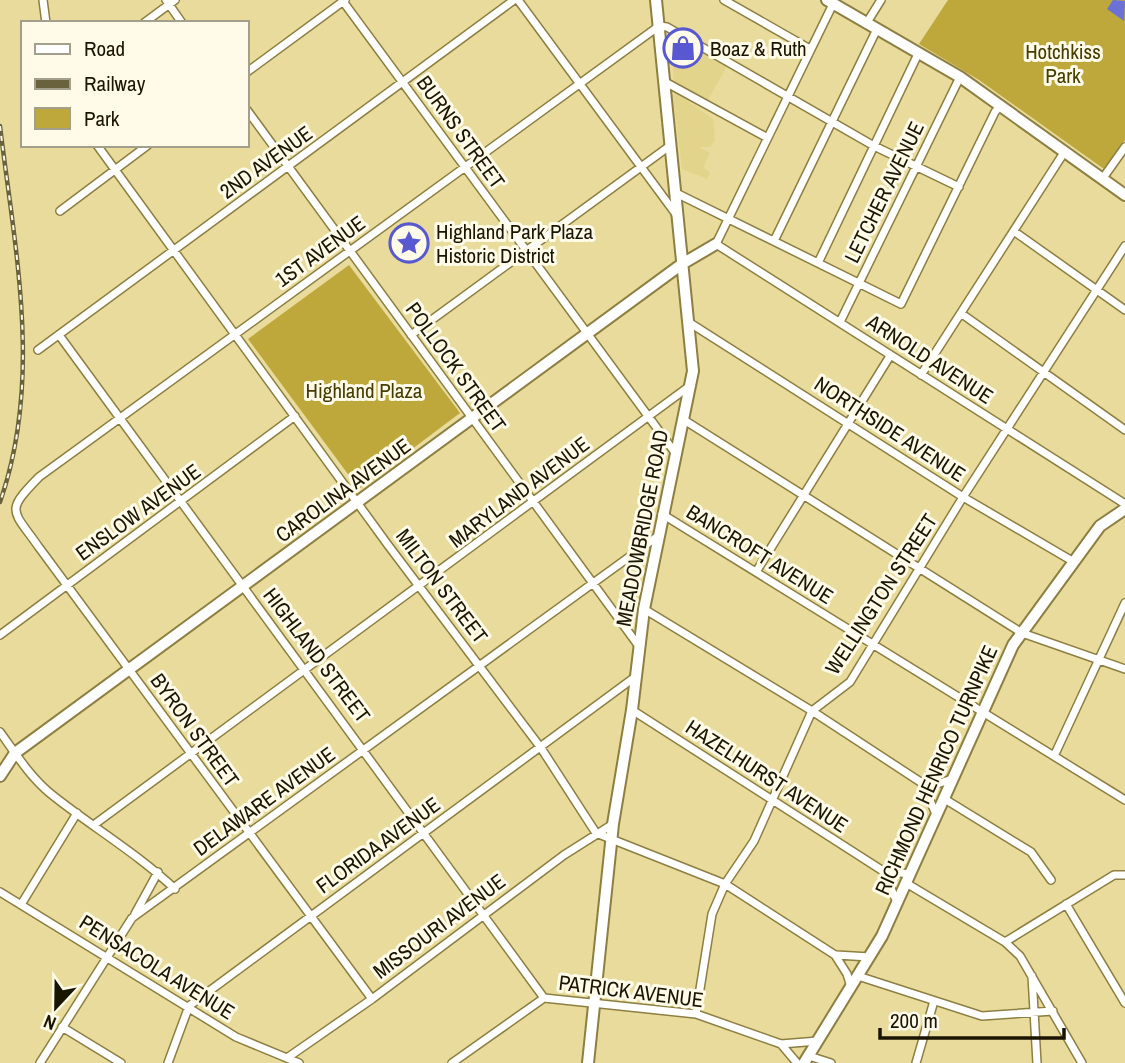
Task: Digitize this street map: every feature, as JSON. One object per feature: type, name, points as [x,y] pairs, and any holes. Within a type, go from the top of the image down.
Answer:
[{"type":"street","points":[[43,0],[46,21]]},
{"type":"street","points":[[516,0],[678,217]]},
{"type":"street","name":"2ND AVENUE","points":[[38,351],[516,0]]},
{"type":"street","name":"MEADOWBRIDGE ROAD","points":[[588,1063],[613,824],[632,710],[643,609],[692,385],[690,323],[682,264],[667,83],[656,0]]},
{"type":"street","points":[[724,0],[810,49]]},
{"type":"street","points":[[866,24],[881,0]]},
{"type":"street","points":[[248,71],[344,1]]},
{"type":"street","name":"BURNS STREET","points":[[344,1],[676,454]]},
{"type":"street","points":[[146,21],[170,2],[181,21]]},
{"type":"street","points":[[716,244],[830,2],[960,77],[1125,195]]},
{"type":"street","points":[[659,26],[667,27],[874,146],[959,187]]},
{"type":"street","name":"1ST AVENUE","points":[[15,514],[15,505],[19,498],[39,477],[659,26]]},
{"type":"street","points":[[774,241],[877,29]]},
{"type":"street","points":[[818,263],[918,54]]},
{"type":"street","name":"LETCHER AVENUE","points":[[840,322],[960,77]]},
{"type":"street","points":[[667,83],[766,137]]},
{"type":"street","points":[[676,193],[901,304],[1001,105]]},
{"type":"street","name":"POLLOCK STREET","points":[[248,111],[638,645]]},
{"type":"street","points":[[411,335],[672,145]]},
{"type":"street","name":"MILTON STREET","points":[[98,147],[419,587],[541,748],[596,833]]},
{"type":"street","points":[[60,211],[145,147]]},
{"type":"street","points":[[1103,178],[1125,147]]},
{"type":"street","points":[[921,375],[1065,152]]},
{"type":"street","points":[[1015,232],[1125,310]]},
{"type":"street","name":"CAROLINA AVENUE","points":[[0,776],[15,752],[682,264],[716,244]]},
{"type":"street","name":"ARNOLD AVENUE","points":[[716,244],[1125,506]]},
{"type":"street","name":"WELLINGTON STREET","points":[[696,1014],[712,914],[725,884],[754,841],[812,711],[850,682],[963,497],[1125,246]]},
{"type":"street","points":[[962,314],[1125,430]]},
{"type":"street","name":"NORTHSIDE AVENUE","points":[[690,323],[963,497],[1074,562]]},
{"type":"street","name":"HIGHLAND STREET","points":[[60,335],[365,749],[544,998]]},
{"type":"street","points":[[756,572],[890,356]]},
{"type":"street","name":"MARYLAND AVENUE","points":[[95,824],[692,385]]},
{"type":"street","name":"ENSLOW AVENUE","points":[[0,635],[295,416]]},
{"type":"street","points":[[684,420],[1022,633],[1125,669]]},
{"type":"street","name":"RICHMOND HENRICO TURNPIKE","points":[[806,1059],[870,957],[908,879],[1009,653],[1100,526],[1125,506]]},
{"type":"street","name":"BYRON STREET","points":[[15,514],[372,999]]},
{"type":"street","name":"BANCROFT AVENUE","points":[[662,514],[983,713],[1055,754],[1125,800]]},
{"type":"street","name":"DELAWARE AVENUE","points":[[40,1063],[132,918],[658,536]]},
{"type":"street","points":[[1055,754],[1125,603]]},
{"type":"street","points":[[643,609],[812,711],[922,783],[937,784],[952,779]]},
{"type":"street","name":"FLORIDA AVENUE","points":[[189,1006],[636,677]]},
{"type":"street","name":"HAZELHURST AVENUE","points":[[632,710],[883,872],[908,879],[1005,942],[1020,956],[1082,1063]]},
{"type":"street","points":[[0,732],[50,793],[95,824],[175,888]]},
{"type":"street","points":[[922,783],[936,814]]},
{"type":"street","points":[[943,798],[1031,852],[1051,880]]},
{"type":"street","points":[[22,903],[77,813]]},
{"type":"street","name":"MISSOURI AVENUE","points":[[287,1058],[372,999],[596,833],[613,824]]},
{"type":"street","points":[[596,833],[725,884],[835,955],[847,974],[850,987]]},
{"type":"street","points":[[132,918],[158,872]]},
{"type":"street","points":[[883,872],[897,902]]},
{"type":"street","points":[[1005,942],[1114,874],[1125,876]]},
{"type":"street","name":"PENSACOLA AVENUE","points":[[0,892],[22,903],[236,1037],[299,1063]]},
{"type":"street","points":[[1066,904],[1125,1003]]},
{"type":"street","points":[[835,955],[870,957]]},
{"type":"street","points":[[1031,974],[1037,1063]]},
{"type":"street","points":[[858,976],[982,1016],[1053,1011]]},
{"type":"street","name":"PATRICK AVENUE","points":[[452,1063],[544,998],[696,1014],[780,1044],[818,1041]]},
{"type":"street","points":[[916,1063],[934,1001]]},
{"type":"street","points":[[168,1063],[189,1006]]},
{"type":"street","points":[[62,1027],[121,1063]]},
{"type":"street","name":"PATRICK AVENUE","points":[[780,1044],[797,1063]]},
{"type":"street","points":[[806,1059],[831,1063]]},
{"type":"shaded area","points":[[1113,0],[1125,1],[1124,21],[1107,9]]},
{"type":"shaded area","points":[[673,34],[727,66],[707,101],[674,82],[670,37]]},
{"type":"shaded area","points":[[678,94],[713,119],[715,139],[710,147],[699,147],[710,153],[703,167],[710,173],[707,179],[682,169],[673,95]]},
{"type":"green space","name":"Hotchkiss Park","points":[[948,0],[1125,0],[1125,140],[1104,169],[979,80],[919,44]]},
{"type":"green space","name":"Highland Plaza","points":[[349,265],[460,413],[359,489],[248,339]]},
{"type":"railway","points":[[0,126],[18,267],[23,362],[13,456],[0,502]]},
{"type":"place","name":"Boaz & Ruth","points":[[683,48]]},
{"type":"place","name":"Highland Park Plaza Historic District","points":[[409,243]]}]
